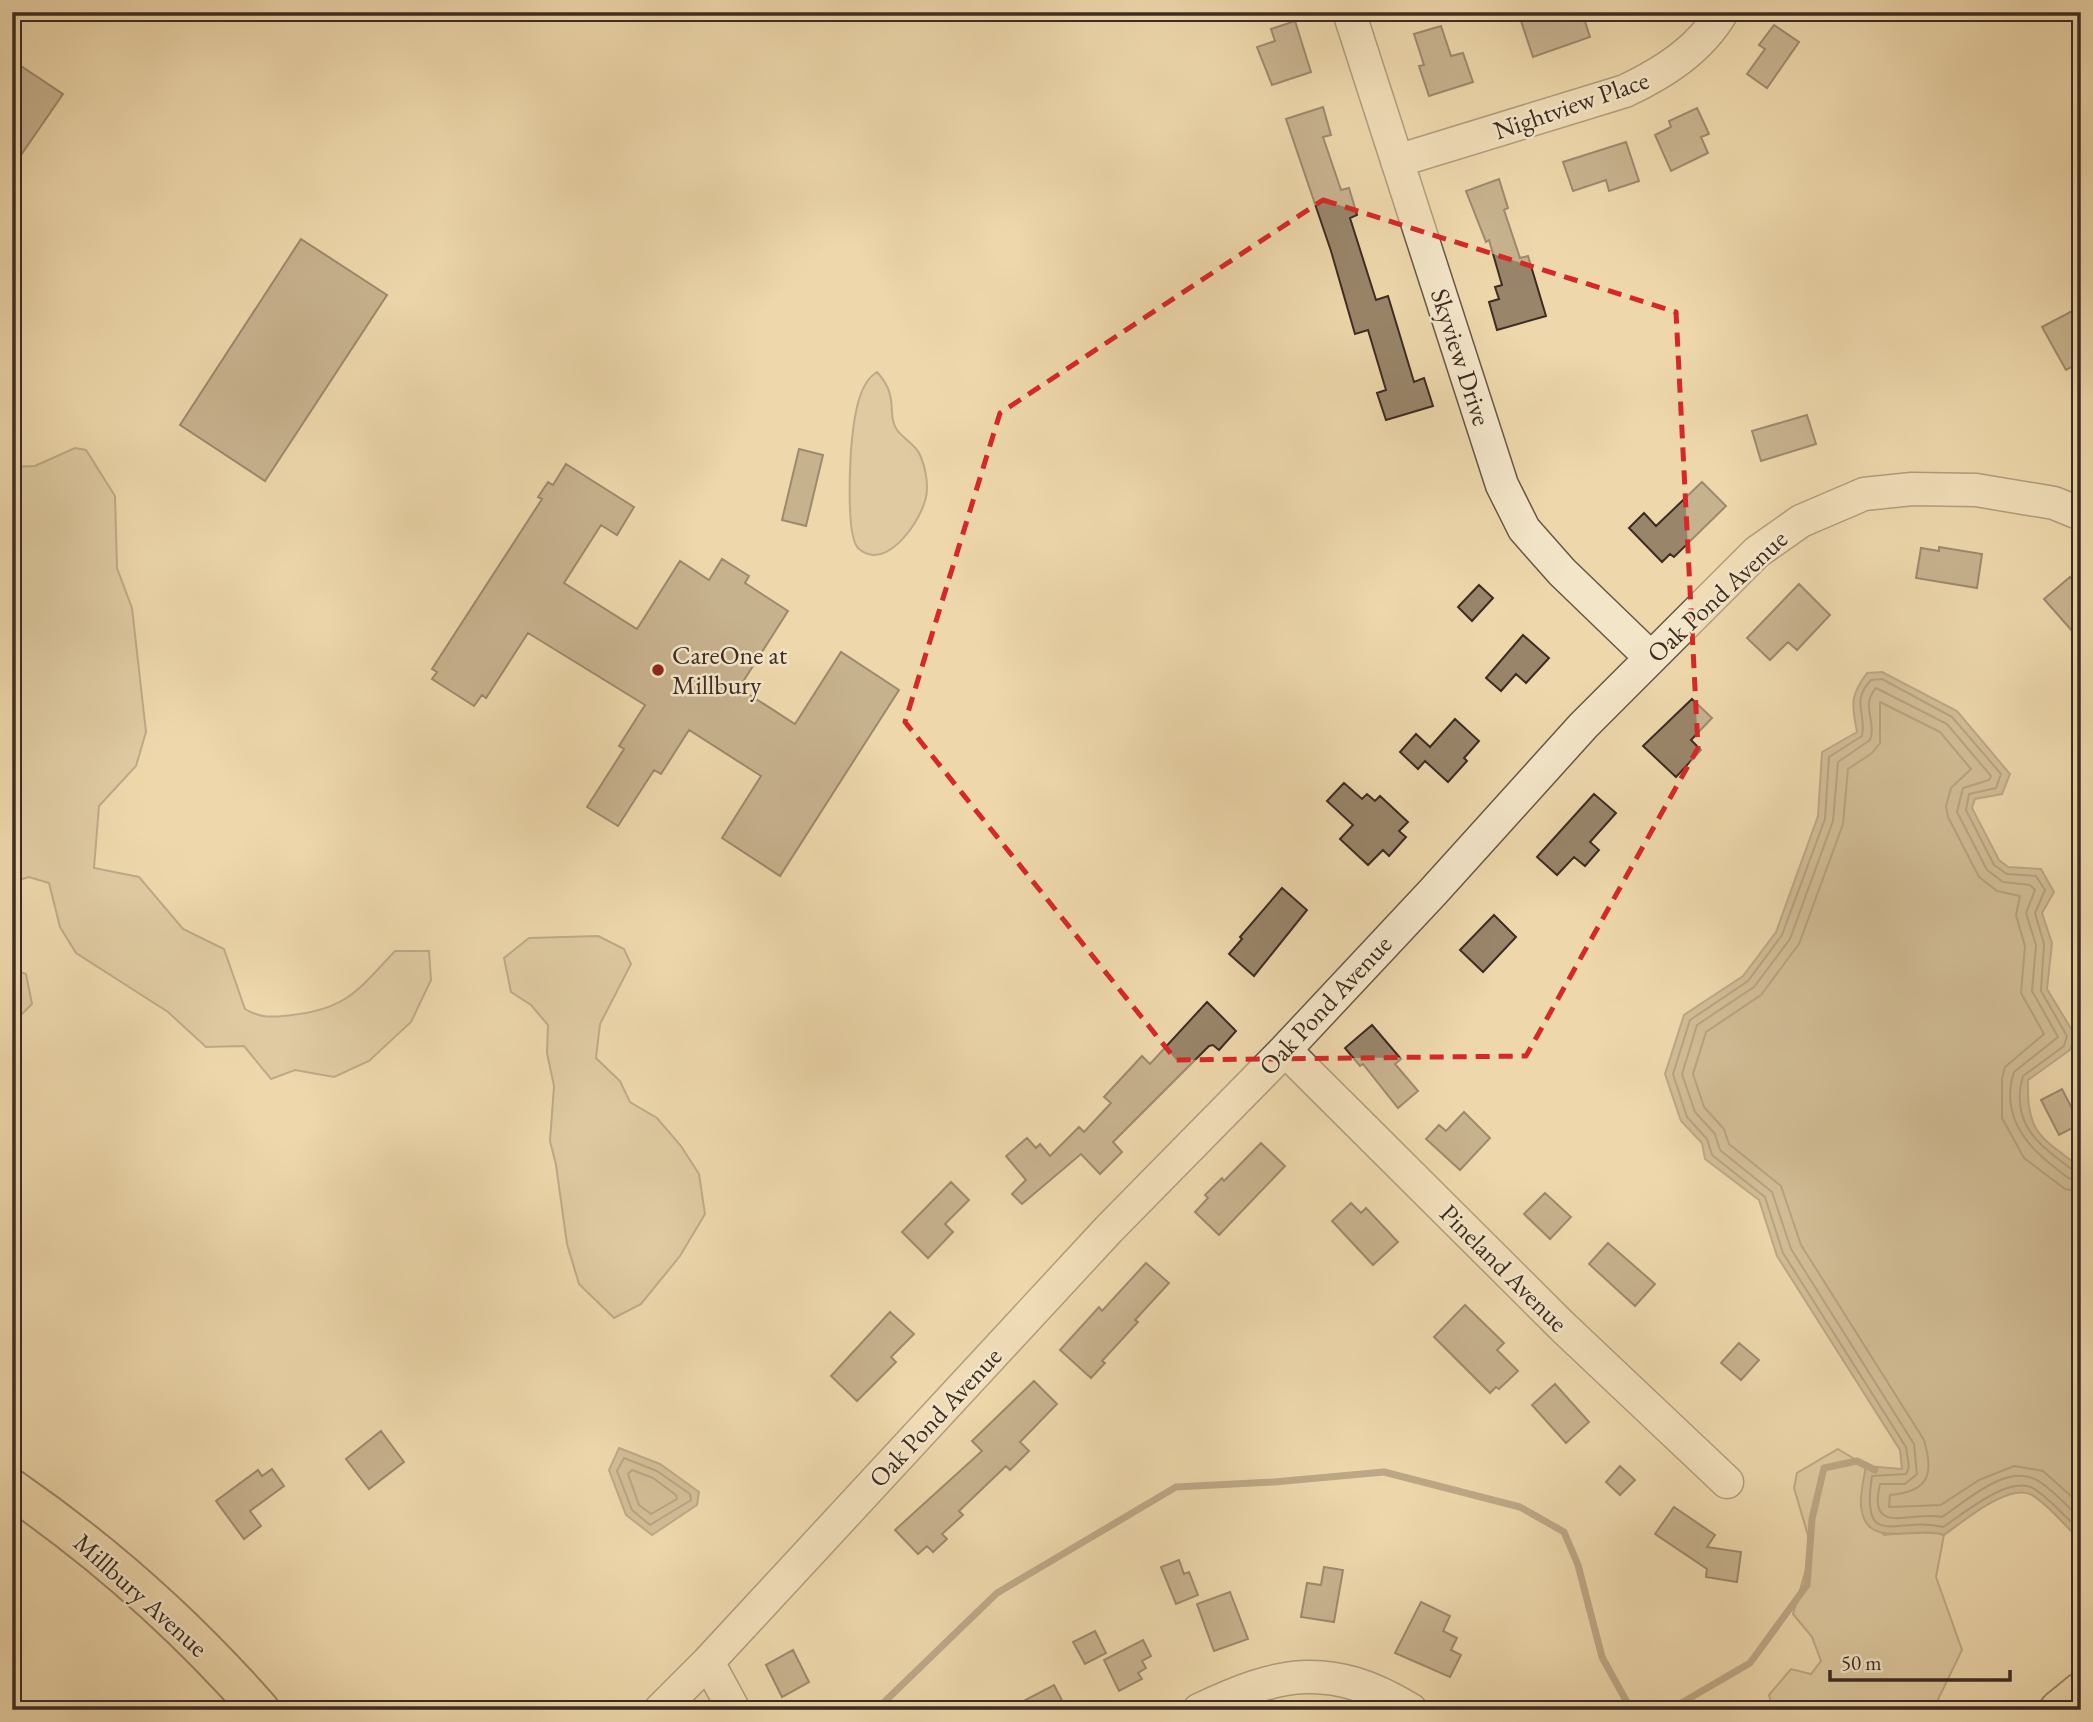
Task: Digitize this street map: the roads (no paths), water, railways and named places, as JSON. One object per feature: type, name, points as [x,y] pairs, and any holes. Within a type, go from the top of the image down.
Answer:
[{"type":"main road","name":"Millbury Avenue","points":[[12,1489],[123,1574],[180,1627],[260,1710]]},
{"type":"main road","points":[[2059,1710],[2081,1692]]},
{"type":"street","name":"Skyview Drive","points":[[1349,12],[1502,485],[1524,529],[1562,572],[1649,656]]},
{"type":"street","name":"Nightview Place","points":[[1397,161],[1625,92],[1658,75],[1683,57],[1713,27],[1722,12]]},
{"type":"street","name":"Oak Pond Avenue","points":[[660,1710],[708,1662],[1100,1239],[1285,1049],[1649,656],[1765,545],[1801,521],[1864,494],[1912,489],[1976,489],[2054,503],[2081,514]]},
{"type":"street","name":"Pineland Avenue","points":[[1285,1049],[1563,1327],[1727,1482]]},
{"type":"street","points":[[708,1662],[734,1710]]},
{"type":"street","points":[[1199,1710],[1261,1684],[1305,1675],[1336,1678],[1363,1686],[1411,1710]]},
{"type":"water","points":[[1882,672],[1957,711],[2010,774],[2002,794],[1975,799],[1972,808],[1999,860],[2008,867],[2041,869],[2054,892],[2042,913],[2052,943],[2047,989],[2075,1035],[2070,1050],[2028,1080],[2028,1098],[2033,1123],[2039,1133],[2081,1168],[2081,1541],[2045,1504],[2022,1492],[1986,1505],[1944,1535],[1881,1533],[1871,1528],[1864,1519],[1861,1505],[1866,1466],[1902,1469],[1900,1450],[1777,1256],[1759,1200],[1705,1159],[1702,1143],[1681,1121],[1665,1074],[1684,1015],[1743,976],[1776,932],[1818,816],[1822,752],[1857,732],[1853,701],[1857,689],[1867,673]]},
{"type":"water","points":[[619,1448],[660,1464],[699,1492],[697,1505],[652,1535],[626,1515],[609,1470]]},
{"type":"waterway","points":[[876,1710],[997,1593],[1176,1487],[1384,1472],[1520,1507],[1564,1532],[1578,1565],[1602,1657],[1629,1706],[1678,1705],[1750,1663],[1807,1585],[1812,1519],[1824,1468],[1857,1461],[1875,1470]]},
{"type":"place","name":"CareOne at Millbury","points":[[658,670]]}]
